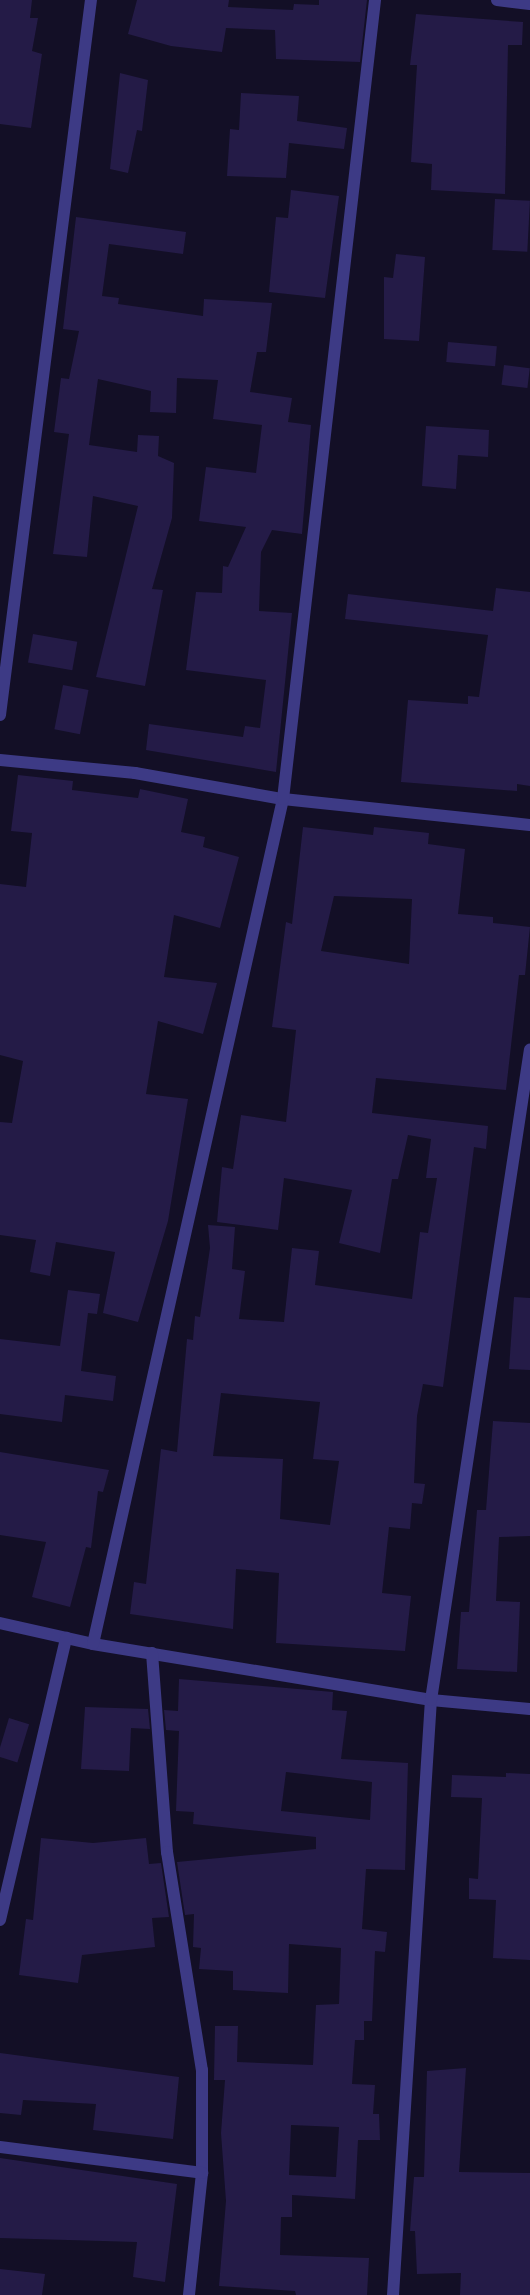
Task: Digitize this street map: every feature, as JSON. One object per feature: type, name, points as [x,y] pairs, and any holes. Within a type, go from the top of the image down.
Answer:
[{"type":"street","points":[[0,715],[91,0]]},
{"type":"street","points":[[93,1644],[283,799],[375,0]]},
{"type":"street","points":[[497,0],[530,4]]},
{"type":"street","points":[[0,760],[135,773],[283,799],[530,825]]},
{"type":"street","points":[[393,2295],[431,1700],[530,1049]]},
{"type":"street","points":[[0,1623],[93,1644],[431,1700],[530,1709]]},
{"type":"street","points":[[0,1920],[66,1638]]},
{"type":"street","points":[[152,1653],[167,1852],[202,2070],[202,2173],[188,2295]]},
{"type":"street","points":[[0,2147],[202,2173]]},
{"type":"building","points":[[0,0],[32,0],[30,18],[38,18],[32,51],[42,54],[31,128],[0,124]]},
{"type":"building","points":[[137,0],[229,0],[228,7],[293,10],[294,4],[319,5],[319,0],[367,0],[360,62],[276,59],[275,30],[226,28],[222,52],[171,46],[128,34]]},
{"type":"building","points":[[416,14],[523,22],[522,45],[508,45],[505,194],[431,190],[432,164],[411,162],[417,65],[410,65]]},
{"type":"building","points":[[120,73],[148,80],[142,131],[137,130],[128,173],[110,169]]},
{"type":"building","points":[[241,93],[299,96],[297,121],[347,128],[344,149],[289,143],[286,178],[227,176],[230,129],[239,130]]},
{"type":"building","points":[[291,190],[339,196],[325,298],[269,292],[276,217],[288,218]]},
{"type":"building","points":[[495,199],[530,201],[527,252],[492,250]]},
{"type":"building","points":[[76,217],[186,232],[183,254],[109,244],[102,296],[119,298],[118,304],[203,316],[204,299],[272,303],[266,352],[257,352],[250,392],[292,398],[288,422],[311,425],[302,534],[272,530],[261,552],[259,611],[292,613],[276,772],[146,750],[149,724],[243,737],[245,726],[260,728],[266,680],[186,670],[196,592],[222,593],[223,566],[228,567],[246,527],[199,521],[206,467],[256,473],[262,425],[213,419],[218,380],[177,378],[176,413],[150,412],[151,391],[98,379],[89,445],[137,452],[138,435],[159,436],[158,456],[174,463],[172,518],[152,589],[163,590],[145,686],[96,677],[138,506],[93,496],[87,557],[53,554],[69,434],[54,432],[61,378],[69,379],[79,331],[63,329]]},
{"type":"building","points":[[396,254],[425,257],[419,341],[384,339],[384,277],[393,278]]},
{"type":"building","points":[[448,342],[497,346],[495,366],[446,362]]},
{"type":"building","points":[[504,365],[530,368],[527,388],[502,385]]},
{"type":"building","points":[[426,426],[489,430],[488,457],[458,455],[456,489],[422,486]]},
{"type":"building","points":[[496,588],[530,592],[530,786],[517,784],[517,791],[401,782],[408,700],[468,704],[468,696],[479,697],[488,635],[345,619],[348,594],[493,611]]},
{"type":"building","points":[[33,634],[77,642],[72,670],[28,663]]},
{"type":"building","points":[[63,685],[89,690],[80,734],[54,729]]},
{"type":"building","points":[[18,775],[73,781],[72,790],[138,798],[140,789],[188,799],[181,832],[205,837],[203,847],[239,857],[220,928],[174,915],[164,977],[217,983],[203,1034],[158,1021],[146,1094],[188,1099],[168,1221],[138,1322],[103,1313],[115,1252],[56,1242],[50,1276],[30,1272],[36,1240],[0,1235],[0,1122],[12,1123],[23,1061],[0,1055],[0,884],[26,887],[32,833],[11,831]]},
{"type":"building","points":[[303,827],[373,835],[374,827],[429,833],[428,844],[465,849],[458,914],[493,917],[493,923],[530,927],[525,975],[519,975],[506,1090],[376,1078],[372,1113],[488,1126],[486,1149],[474,1147],[443,1387],[423,1384],[417,1416],[414,1483],[425,1484],[422,1504],[412,1503],[410,1529],[389,1527],[382,1593],[411,1596],[405,1651],[276,1643],[279,1573],[236,1569],[233,1629],[130,1614],[134,1582],[146,1584],[161,1449],[177,1452],[187,1339],[193,1340],[195,1316],[200,1317],[210,1248],[208,1225],[235,1227],[232,1269],[245,1271],[239,1319],[284,1322],[292,1248],[319,1251],[315,1285],[412,1299],[420,1232],[428,1233],[437,1178],[426,1178],[431,1139],[408,1135],[398,1179],[392,1179],[380,1253],[339,1243],[352,1190],[284,1178],[278,1230],[217,1222],[222,1167],[233,1169],[241,1115],[286,1122],[296,1030],[272,1027],[286,922],[292,924]],"holes":[[[334,896],[412,899],[409,964],[321,951]],[[221,1393],[320,1402],[313,1459],[339,1461],[330,1525],[280,1519],[283,1459],[213,1456]]]},
{"type":"building","points":[[68,1290],[100,1294],[97,1314],[88,1313],[81,1371],[116,1376],[113,1401],[65,1395],[62,1422],[0,1414],[0,1339],[60,1346]]},
{"type":"building","points":[[514,1297],[530,1298],[530,1370],[509,1369]]},
{"type":"building","points":[[493,1421],[530,1423],[530,1536],[499,1537],[496,1601],[520,1602],[517,1672],[457,1669],[461,1612],[469,1612],[477,1510],[486,1510]]},
{"type":"building","points":[[0,1452],[109,1470],[103,1492],[98,1491],[91,1548],[86,1547],[70,1607],[32,1597],[46,1542],[0,1535]]},
{"type":"building","points":[[179,1679],[333,1692],[332,1710],[347,1711],[341,1759],[408,1763],[405,1870],[366,1869],[362,1929],[387,1932],[385,1952],[375,1951],[372,2021],[364,2021],[364,2040],[355,2040],[352,2084],[375,2085],[373,2114],[379,2114],[380,2140],[358,2140],[355,2199],[292,2195],[292,2217],[281,2217],[280,2255],[369,2258],[367,2295],[296,2295],[295,2291],[219,2286],[226,2201],[221,2133],[225,2080],[214,2080],[215,2026],[238,2026],[237,2062],[313,2065],[316,2005],[339,2004],[341,1948],[289,1944],[288,1993],[233,1990],[233,1971],[199,1969],[201,1948],[193,1947],[194,1914],[185,1915],[177,1862],[316,1849],[316,1837],[193,1824],[194,1812],[176,1811],[179,1731],[166,1730],[164,1710],[178,1711]],"holes":[[[286,1772],[372,1782],[370,1820],[281,1811]],[[291,2125],[339,2127],[336,2177],[289,2175]]]},
{"type":"building","points":[[85,1707],[148,1709],[150,1729],[131,1728],[129,1771],[81,1769]]},
{"type":"building","points":[[9,1718],[29,1724],[17,1762],[0,1757],[0,1747]]},
{"type":"building","points":[[506,1773],[530,1774],[530,1960],[493,1958],[496,1900],[469,1899],[469,1878],[478,1879],[482,1798],[451,1797],[452,1775],[506,1777]]},
{"type":"building","points":[[41,1838],[93,1843],[146,1838],[149,1864],[161,1863],[169,1917],[152,1918],[155,1947],[82,1955],[78,1983],[19,1975],[26,1919],[33,1920]]},
{"type":"building","points":[[0,2053],[179,2077],[173,2139],[93,2130],[96,2104],[23,2100],[21,2115],[0,2113]]},
{"type":"building","points":[[466,2068],[459,2172],[530,2173],[530,2295],[460,2295],[461,2273],[417,2274],[415,2231],[410,2231],[414,2177],[424,2177],[427,2071]]},
{"type":"building","points":[[0,2158],[177,2184],[165,2282],[133,2277],[137,2242],[0,2238]]},
{"type":"building","points":[[0,2269],[45,2274],[42,2295],[0,2295]]}]
